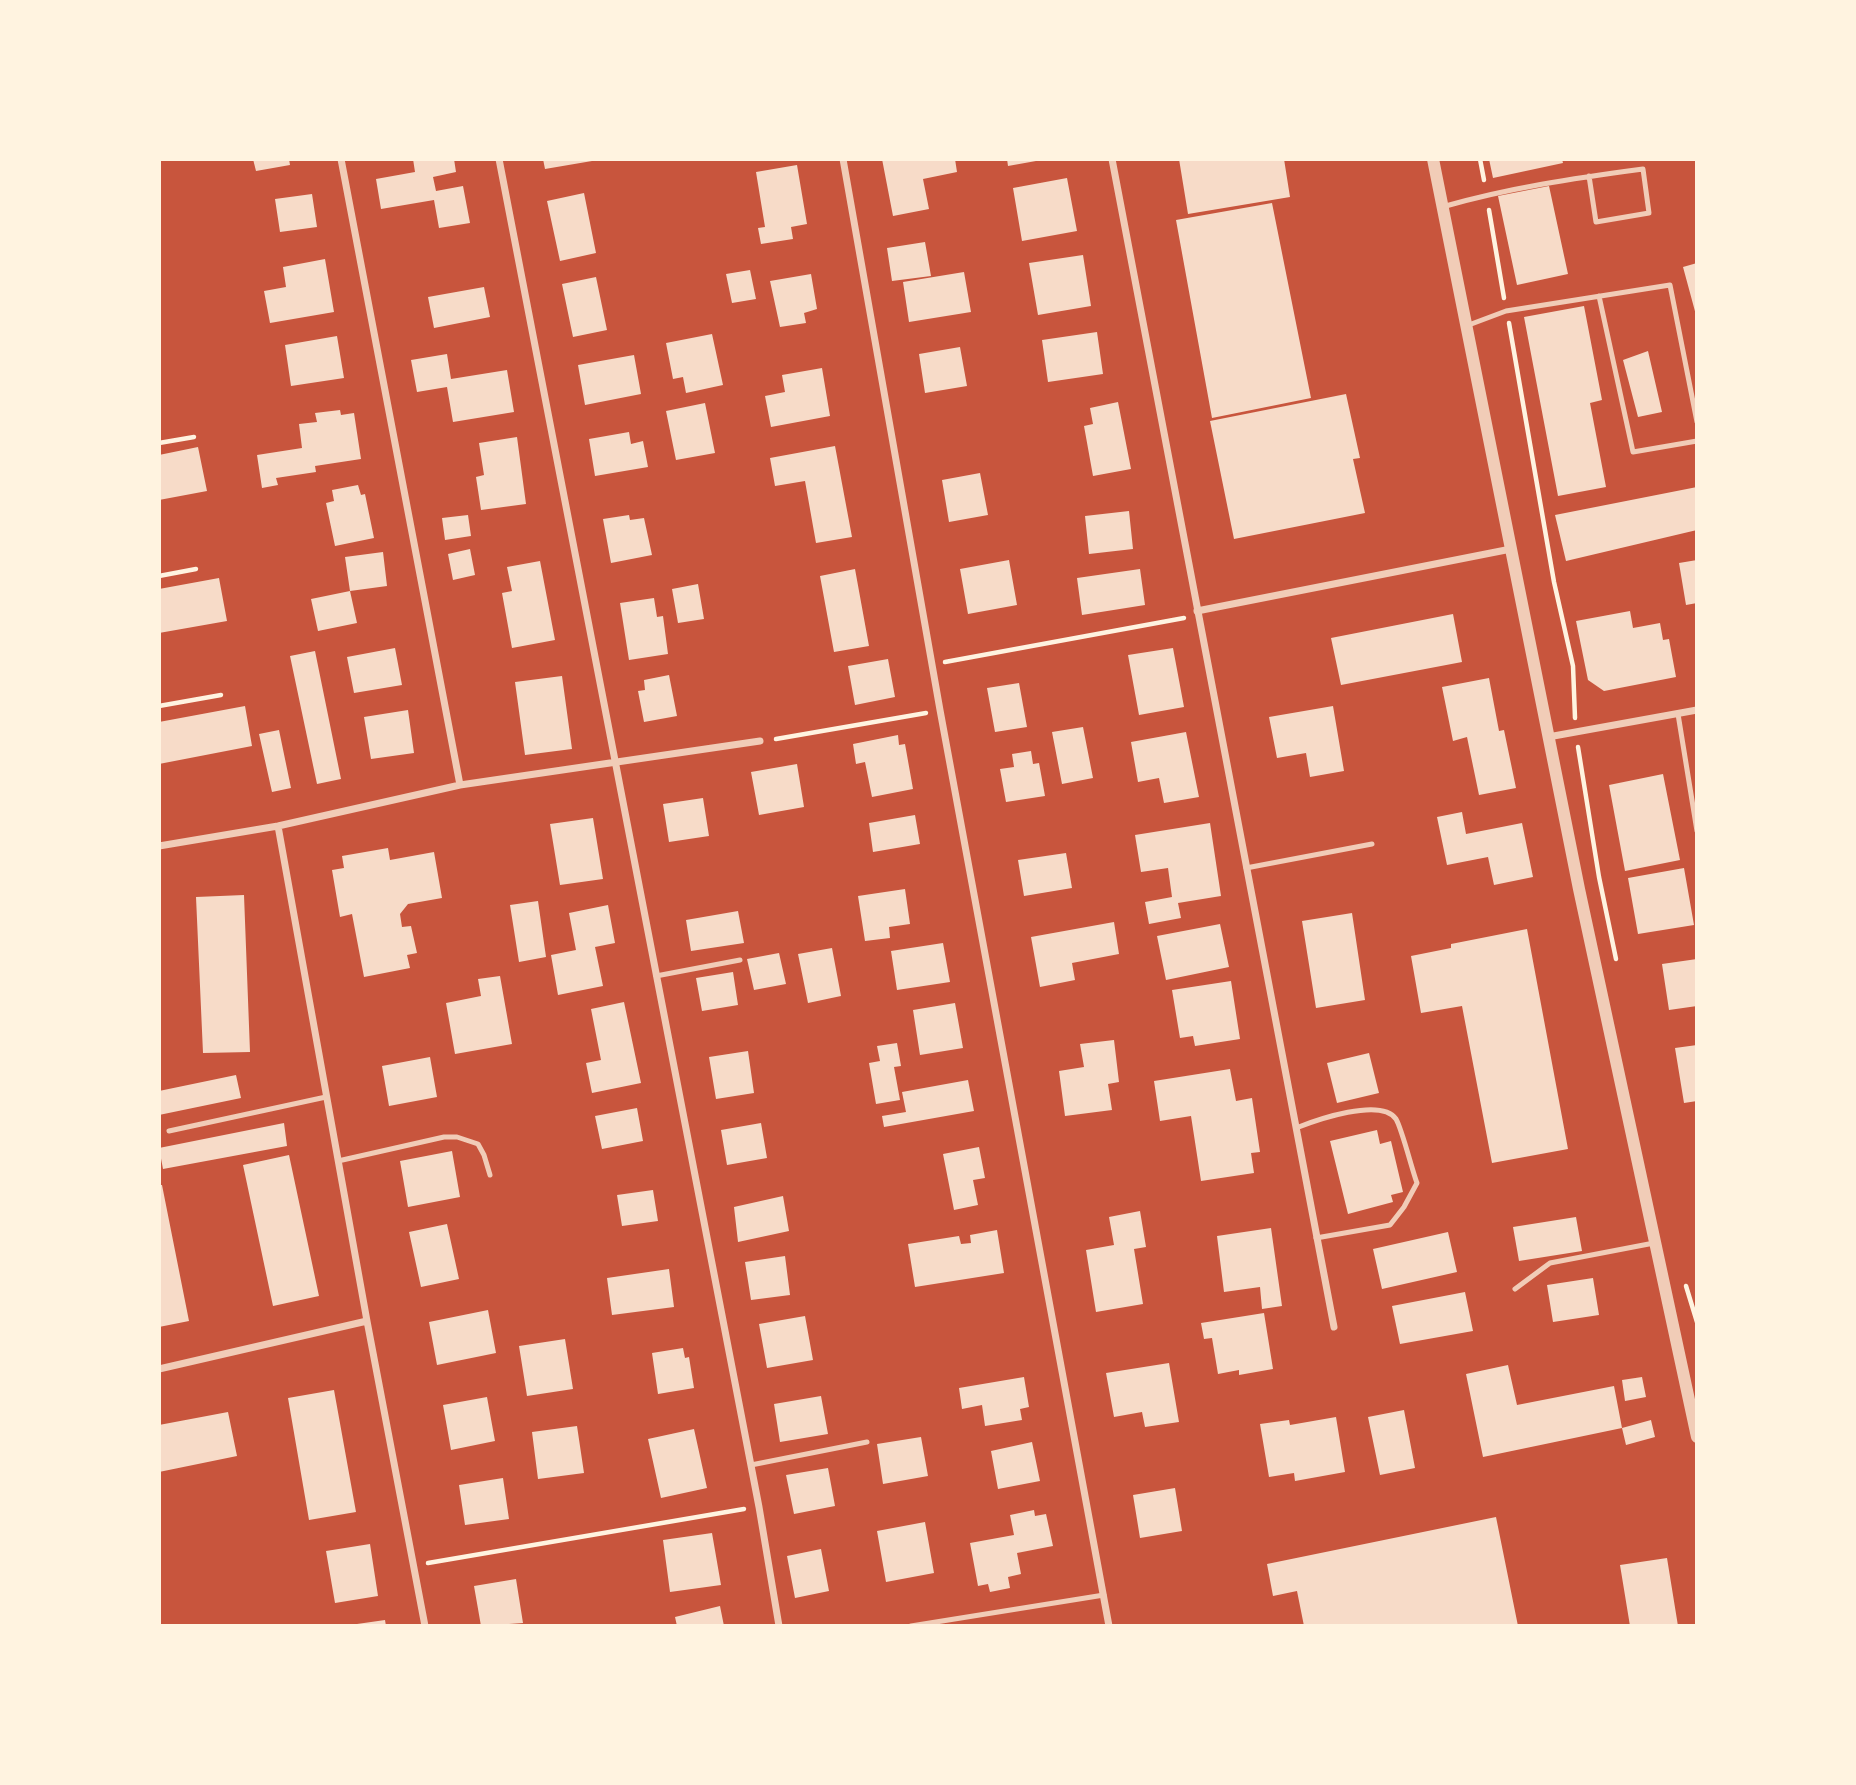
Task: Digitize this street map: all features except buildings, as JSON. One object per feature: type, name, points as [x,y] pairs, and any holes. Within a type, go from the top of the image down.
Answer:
[{"type":"street","points":[[341,159],[460,785]]},
{"type":"street","points":[[499,159],[760,1507],[779,1626]]},
{"type":"street","points":[[843,159],[940,710],[1110,1626]]},
{"type":"street","points":[[1112,159],[1334,1326]]},
{"type":"street","points":[[1433,159],[1548,737],[1697,1437]]},
{"type":"street","points":[[1198,611],[1511,549]]},
{"type":"street","points":[[1548,737],[1697,710]]},
{"type":"street","points":[[159,846],[278,826],[460,785],[760,741]]},
{"type":"street","points":[[278,826],[425,1626]]},
{"type":"street","points":[[159,1369],[367,1321]]},
{"type":"lane","points":[[1443,207],[1486,195],[1589,176],[1643,169],[1649,213],[1596,222],[1589,176]]},
{"type":"lane","points":[[1466,326],[1506,311],[1670,285],[1697,422]]},
{"type":"lane","points":[[1599,296],[1633,452],[1697,441]]},
{"type":"lane","points":[[1678,714],[1697,831]]},
{"type":"lane","points":[[1246,868],[1371,844]]},
{"type":"lane","points":[[656,976],[740,960]]},
{"type":"lane","points":[[169,1131],[326,1097]]},
{"type":"lane","points":[[1296,1128],[1320,1118],[1355,1111],[1384,1111],[1396,1119],[1417,1183],[1404,1208],[1390,1225],[1316,1238]]},
{"type":"lane","points":[[338,1161],[443,1137],[457,1137],[478,1144],[489,1175]]},
{"type":"lane","points":[[1515,1289],[1550,1263],[1654,1243]]},
{"type":"lane","points":[[751,1465],[867,1442]]},
{"type":"lane","points":[[912,1626],[1104,1595]]},
{"type":"path","points":[[159,443],[194,436]]},
{"type":"path","points":[[159,576],[196,569]]},
{"type":"path","points":[[933,664],[1179,620],[1198,611]]},
{"type":"path","points":[[159,706],[220,695]]},
{"type":"path","points":[[760,741],[940,710]]},
{"type":"path","points":[[414,1566],[760,1507]]}]
